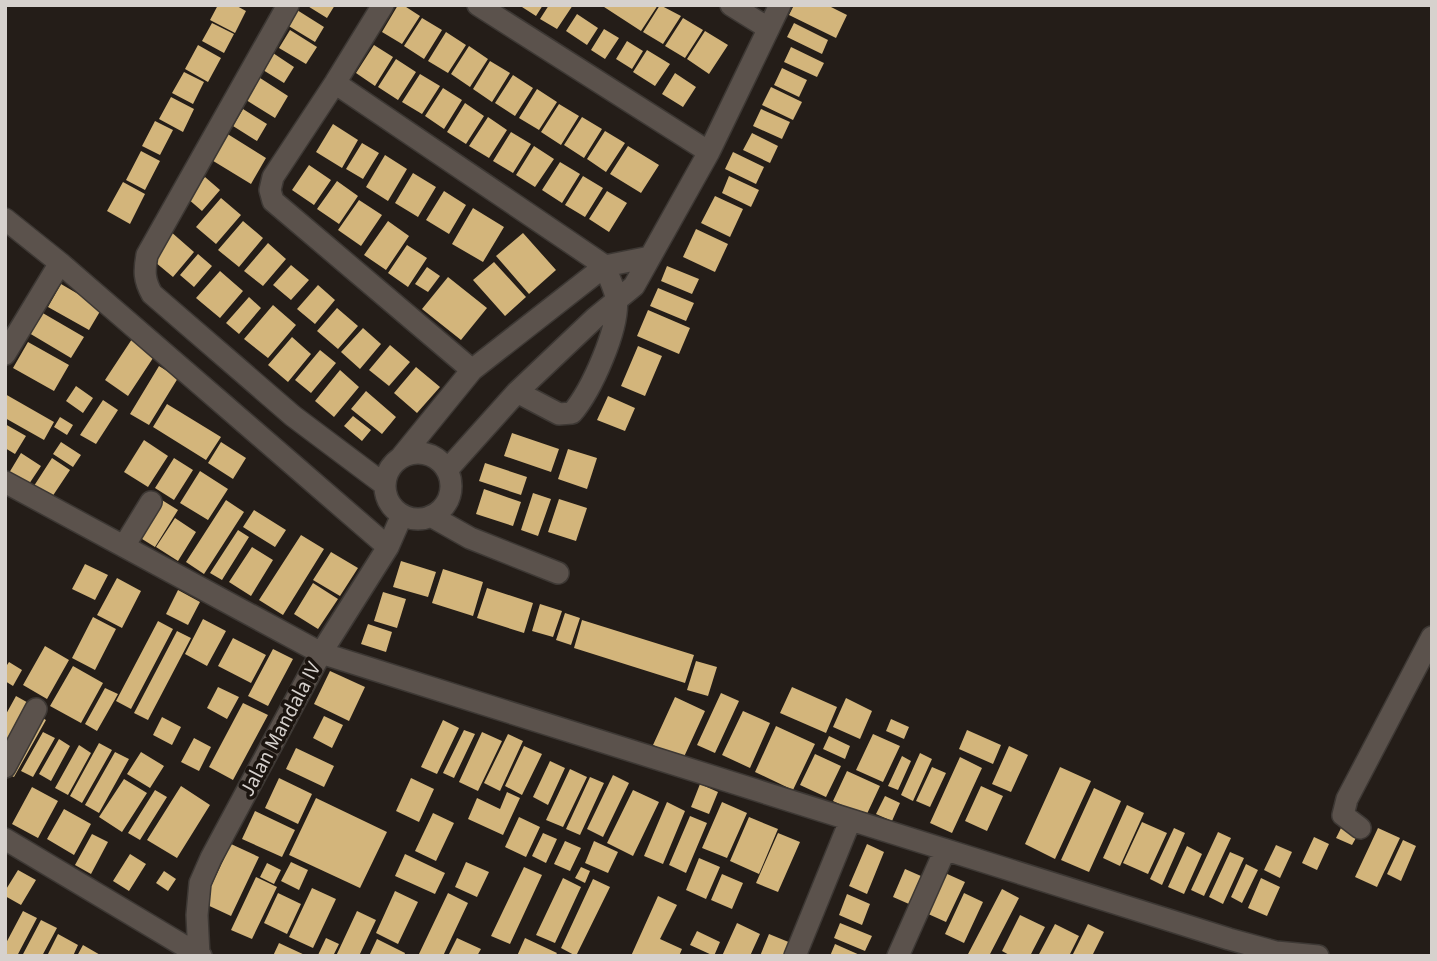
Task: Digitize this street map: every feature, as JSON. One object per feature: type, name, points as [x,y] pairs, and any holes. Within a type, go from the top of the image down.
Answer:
[{"type":"street","points":[[288,5],[147,255],[144,271],[152,294],[293,416],[385,485]]},
{"type":"street","points":[[383,5],[273,177],[270,190],[273,201],[472,370]]},
{"type":"street","points":[[478,5],[709,152]]},
{"type":"street","points":[[731,5],[768,29]]},
{"type":"street","points":[[447,470],[517,391],[616,299],[634,286],[709,152],[780,5]]},
{"type":"street","points":[[335,83],[605,266],[616,299],[610,346],[580,404],[572,413],[559,414],[517,391]]},
{"type":"street","points":[[5,219],[388,547]]},
{"type":"street","points":[[402,456],[427,454],[439,460],[447,470],[451,483],[449,497],[443,508],[431,516],[417,519],[402,515],[393,508],[385,485],[392,464],[402,456],[472,370],[605,266],[650,257]]},
{"type":"street","points":[[5,354],[60,264]]},
{"type":"street","points":[[5,482],[321,653],[1229,939],[1276,952],[1318,956]]},
{"type":"street","points":[[124,545],[151,502]]},
{"type":"street","name":"Jalan Mandala IV","points":[[200,956],[197,915],[200,883],[211,858],[321,653],[388,547],[402,515]]},
{"type":"street","points":[[431,516],[470,538],[558,573]]},
{"type":"street","points":[[1360,828],[1343,814],[1347,799],[1430,646]]},
{"type":"street","points":[[5,767],[36,709]]},
{"type":"street","points":[[795,956],[850,821]]},
{"type":"street","points":[[5,839],[200,956]]},
{"type":"street","points":[[898,956],[945,850]]},
{"type":"building","points":[[218,5],[235,5],[246,11],[235,33],[210,20]]},
{"type":"building","points":[[306,5],[335,5],[327,18]]},
{"type":"building","points":[[398,5],[403,5],[420,16],[402,44],[382,32]]},
{"type":"building","points":[[543,5],[536,16],[522,7]]},
{"type":"building","points":[[549,5],[573,5],[557,29],[540,19]]},
{"type":"building","points":[[601,5],[658,5],[641,31]]},
{"type":"building","points":[[660,5],[681,16],[663,44],[643,32]]},
{"type":"building","points":[[794,5],[827,5],[847,15],[836,38],[789,15]]},
{"type":"building","points":[[297,10],[324,27],[315,42],[287,25]]},
{"type":"building","points":[[577,14],[598,28],[587,45],[566,31]]},
{"type":"building","points":[[422,18],[442,30],[424,59],[404,46]]},
{"type":"building","points":[[683,18],[703,30],[685,58],[665,46]]},
{"type":"building","points":[[212,23],[234,34],[224,53],[202,41]]},
{"type":"building","points":[[794,23],[828,40],[822,54],[787,37]]},
{"type":"building","points":[[604,29],[619,38],[605,59],[591,50]]},
{"type":"building","points":[[290,30],[317,47],[306,64],[279,48]]},
{"type":"building","points":[[705,31],[728,45],[709,74],[687,59]]},
{"type":"building","points":[[446,32],[466,45],[448,73],[428,61]]},
{"type":"building","points":[[627,41],[643,51],[632,69],[616,59]]},
{"type":"building","points":[[198,45],[221,58],[208,82],[185,69]]},
{"type":"building","points":[[374,45],[393,57],[375,86],[356,73]]},
{"type":"building","points":[[469,46],[488,59],[470,87],[451,74]]},
{"type":"building","points":[[791,47],[824,63],[817,77],[784,62]]},
{"type":"building","points":[[647,50],[670,64],[655,86],[633,72]]},
{"type":"building","points":[[273,53],[294,67],[284,83],[263,70]]},
{"type":"building","points":[[396,59],[416,72],[398,100],[378,87]]},
{"type":"building","points":[[490,61],[510,73],[492,102],[473,89]]},
{"type":"building","points":[[782,68],[807,80],[799,97],[774,85]]},
{"type":"building","points":[[184,72],[204,82],[193,104],[172,93]]},
{"type":"building","points":[[675,73],[696,87],[683,107],[662,94]]},
{"type":"building","points":[[420,74],[440,86],[422,114],[402,102]]},
{"type":"building","points":[[513,75],[533,88],[515,116],[495,103]]},
{"type":"building","points":[[257,76],[288,96],[275,118],[243,98]]},
{"type":"building","points":[[771,87],[802,102],[793,120],[762,105]]},
{"type":"building","points":[[443,88],[462,100],[444,129],[425,116]]},
{"type":"building","points":[[537,89],[557,102],[539,130],[519,118]]},
{"type":"building","points":[[171,97],[194,109],[183,132],[159,119]]},
{"type":"building","points":[[465,103],[484,116],[466,144],[447,132]]},
{"type":"building","points":[[559,104],[579,116],[561,145],[541,132]]},
{"type":"building","points":[[243,109],[267,124],[257,141],[233,126]]},
{"type":"building","points":[[761,109],[790,122],[782,139],[753,126]]},
{"type":"building","points":[[488,117],[507,130],[489,158],[469,146]]},
{"type":"building","points":[[582,117],[602,129],[584,158],[564,145]]},
{"type":"building","points":[[155,121],[173,130],[160,155],[142,146]]},
{"type":"building","points":[[333,124],[358,140],[342,168],[316,152]]},
{"type":"building","points":[[605,131],[625,143],[606,172],[587,159]]},
{"type":"building","points":[[511,132],[531,144],[513,173],[493,161]]},
{"type":"building","points":[[226,133],[266,158],[251,184],[210,159]]},
{"type":"building","points":[[752,133],[778,146],[770,163],[743,150]]},
{"type":"building","points":[[362,143],[379,153],[363,179],[346,169]]},
{"type":"building","points":[[534,146],[554,159],[535,187],[516,175]]},
{"type":"building","points":[[628,146],[659,165],[641,193],[610,174]]},
{"type":"building","points":[[141,151],[160,161],[145,190],[126,180]]},
{"type":"building","points":[[733,152],[764,167],[756,184],[725,169]]},
{"type":"building","points":[[385,155],[407,169],[388,201],[366,187]]},
{"type":"building","points":[[560,162],[580,174],[562,203],[542,190]]},
{"type":"building","points":[[309,165],[331,180],[314,205],[292,190]]},
{"type":"building","points":[[413,173],[436,187],[418,217],[395,203]]},
{"type":"building","points":[[583,176],[603,188],[585,217],[565,205]]},
{"type":"building","points":[[729,176],[759,190],[751,207],[722,193]]},
{"type":"building","points":[[205,177],[220,190],[202,211],[187,198]]},
{"type":"building","points":[[337,181],[358,196],[339,224],[317,209]]},
{"type":"building","points":[[123,182],[145,194],[130,224],[107,211]]},
{"type":"building","points":[[444,191],[466,205],[449,234],[426,220]]},
{"type":"building","points":[[607,191],[627,203],[609,232],[589,219]]},
{"type":"building","points":[[715,196],[743,209],[730,237],[701,223]]},
{"type":"building","points":[[221,198],[241,215],[216,244],[196,227]]},
{"type":"building","points":[[359,200],[382,215],[361,246],[338,230]]},
{"type":"building","points":[[473,208],[504,227],[483,262],[452,244]]},
{"type":"building","points":[[243,221],[263,238],[239,267],[218,250]]},
{"type":"building","points":[[388,221],[409,236],[386,270],[364,255]]},
{"type":"building","points":[[696,229],[728,244],[715,272],[683,257]]},
{"type":"building","points":[[170,231],[194,252],[173,277],[149,257]]},
{"type":"building","points":[[523,233],[556,270],[529,294],[496,256]]},
{"type":"building","points":[[268,243],[286,259],[263,286],[244,271]]},
{"type":"building","points":[[407,245],[427,258],[408,287],[388,273]]},
{"type":"building","points":[[198,254],[212,266],[194,287],[180,275]]},
{"type":"building","points":[[494,262],[526,297],[505,316],[473,280]]},
{"type":"building","points":[[291,265],[309,280],[291,300],[273,285]]},
{"type":"building","points":[[667,266],[699,279],[692,294],[661,281]]},
{"type":"building","points":[[427,267],[440,276],[428,292],[415,284]]},
{"type":"building","points":[[220,271],[243,291],[220,318],[196,298]]},
{"type":"building","points":[[448,277],[487,308],[461,340],[422,309]]},
{"type":"building","points":[[61,284],[102,308],[89,330],[48,307]]},
{"type":"building","points":[[318,285],[335,300],[315,324],[297,309]]},
{"type":"building","points":[[658,288],[694,303],[686,321],[650,306]]},
{"type":"building","points":[[249,297],[261,308],[239,334],[226,323]]},
{"type":"building","points":[[273,305],[296,325],[268,358],[244,339]]},
{"type":"building","points":[[337,308],[358,326],[338,349],[317,331]]},
{"type":"building","points":[[648,310],[690,328],[679,354],[637,336]]},
{"type":"building","points":[[41,312],[84,337],[71,358],[29,333]]},
{"type":"building","points":[[363,328],[381,344],[360,369],[341,352]]},
{"type":"building","points":[[292,337],[311,354],[288,382],[268,365]]},
{"type":"building","points":[[132,339],[155,355],[128,396],[105,380]]},
{"type":"building","points":[[28,342],[69,365],[54,391],[13,368]]},
{"type":"building","points":[[390,345],[410,362],[389,386],[369,370]]},
{"type":"building","points":[[638,346],[662,356],[645,396],[621,386]]},
{"type":"building","points":[[320,350],[336,363],[311,393],[295,380]]},
{"type":"building","points":[[159,366],[178,378],[149,425],[130,414]]},
{"type":"building","points":[[416,367],[440,387],[417,413],[394,393]]},
{"type":"building","points":[[340,370],[359,387],[334,417],[315,401]]},
{"type":"building","points":[[76,386],[93,398],[83,413],[66,401]]},
{"type":"building","points":[[366,391],[396,417],[382,434],[351,409]]},
{"type":"building","points":[[5,394],[54,422],[44,440],[5,418]]},
{"type":"building","points":[[608,396],[635,408],[625,431],[597,420]]},
{"type":"building","points":[[103,400],[118,410],[96,444],[80,435]]},
{"type":"building","points":[[167,404],[221,437],[206,460],[153,427]]},
{"type":"building","points":[[353,416],[371,430],[362,441],[344,426]]},
{"type":"building","points":[[60,417],[73,425],[67,435],[54,427]]},
{"type":"building","points":[[5,424],[26,436],[15,454],[5,448]]},
{"type":"building","points":[[512,433],[559,449],[551,472],[504,456]]},
{"type":"building","points":[[144,440],[168,456],[148,487],[124,472]]},
{"type":"building","points":[[61,442],[81,455],[73,467],[53,454]]},
{"type":"building","points":[[221,442],[246,458],[233,479],[208,463]]},
{"type":"building","points":[[568,449],[597,458],[587,489],[558,479]]},
{"type":"building","points":[[21,453],[41,466],[25,490],[6,478]]},
{"type":"building","points":[[52,458],[70,470],[50,500],[32,489]]},
{"type":"building","points":[[174,458],[193,470],[174,500],[155,488]]},
{"type":"building","points":[[485,463],[527,477],[521,495],[479,481]]},
{"type":"building","points":[[200,471],[228,489],[208,520],[180,503]]},
{"type":"building","points":[[484,489],[521,502],[513,526],[476,514]]},
{"type":"building","points":[[533,493],[551,499],[538,536],[521,530]]},
{"type":"building","points":[[157,497],[178,510],[155,547],[134,534]]},
{"type":"building","points":[[559,499],[587,508],[576,541],[548,532]]},
{"type":"building","points":[[226,500],[244,512],[204,574],[186,562]]},
{"type":"building","points":[[254,510],[286,530],[275,547],[243,527]]},
{"type":"building","points":[[175,518],[196,532],[178,561],[156,547]]},
{"type":"building","points":[[238,530],[249,537],[222,580],[210,573]]},
{"type":"building","points":[[301,535],[324,549],[283,615],[259,600]]},
{"type":"building","points":[[252,547],[273,560],[251,596],[229,582]]},
{"type":"building","points":[[331,552],[358,568],[340,596],[313,580]]},
{"type":"building","points":[[401,561],[436,572],[428,597],[393,587]]},
{"type":"building","points":[[85,564],[108,575],[95,600],[72,589]]},
{"type":"building","points":[[443,569],[483,582],[473,616],[432,603]]},
{"type":"building","points":[[117,578],[141,591],[122,628],[97,615]]},
{"type":"building","points":[[313,583],[338,599],[318,629],[294,614]]},
{"type":"building","points":[[487,588],[533,603],[524,633],[477,618]]},
{"type":"building","points":[[178,590],[200,602],[188,625],[166,614]]},
{"type":"building","points":[[383,592],[406,599],[397,628],[374,621]]},
{"type":"building","points":[[540,604],[562,611],[553,637],[532,631]]},
{"type":"building","points":[[565,613],[580,618],[571,645],[556,640]]},
{"type":"building","points":[[93,617],[116,629],[95,670],[72,658]]},
{"type":"building","points":[[203,619],[226,631],[207,666],[185,654]]},
{"type":"building","points":[[582,620],[694,655],[685,683],[574,648]]},
{"type":"building","points":[[158,621],[173,629],[131,709],[116,701]]},
{"type":"building","points":[[368,624],[392,632],[386,652],[361,644]]},
{"type":"building","points":[[177,631],[191,638],[148,720],[134,713]]},
{"type":"building","points":[[233,638],[266,655],[251,683],[218,666]]},
{"type":"building","points":[[45,646],[69,660],[47,699],[23,685]]},
{"type":"building","points":[[273,649],[293,659],[268,706],[248,696]]},
{"type":"building","points":[[696,661],[717,667],[708,696],[687,690]]},
{"type":"building","points":[[9,662],[22,670],[13,686],[5,681],[5,668]]},
{"type":"building","points":[[73,666],[103,683],[81,723],[50,706]]},
{"type":"building","points":[[330,671],[365,687],[349,721],[314,704]]},
{"type":"building","points":[[218,687],[239,697],[227,719],[207,708]]},
{"type":"building","points":[[792,687],[837,707],[826,733],[780,713]]},
{"type":"building","points":[[105,688],[118,694],[97,731],[85,724]]},
{"type":"building","points":[[721,693],[739,701],[715,753],[697,745]]},
{"type":"building","points":[[16,696],[32,705],[5,753],[5,716]]},
{"type":"building","points":[[675,697],[705,711],[683,759],[653,745]]},
{"type":"building","points":[[846,698],[872,711],[860,739],[833,727]]},
{"type":"building","points":[[243,703],[268,715],[233,780],[209,767]]},
{"type":"building","points":[[743,711],[770,723],[750,768],[722,755]]},
{"type":"building","points":[[35,714],[46,720],[14,777],[5,773]]},
{"type":"building","points":[[324,716],[343,725],[332,748],[313,738]]},
{"type":"building","points":[[162,717],[181,727],[172,745],[153,735]]},
{"type":"building","points":[[891,719],[909,727],[904,739],[886,731]]},
{"type":"building","points":[[443,720],[459,728],[437,774],[421,767]]},
{"type":"building","points":[[776,726],[815,744],[793,790],[755,772]]},
{"type":"building","points":[[464,730],[475,734],[454,778],[443,773]]},
{"type":"building","points":[[967,730],[1001,745],[993,764],[959,749]]},
{"type":"building","points":[[43,732],[55,738],[33,777],[21,771]]},
{"type":"building","points":[[482,732],[502,741],[478,791],[459,782]]},
{"type":"building","points":[[508,734],[523,741],[500,791],[484,783]]},
{"type":"building","points":[[873,734],[900,746],[883,782],[856,770]]},
{"type":"building","points":[[829,736],[850,746],[845,759],[823,749]]},
{"type":"building","points":[[194,738],[211,747],[199,771],[181,762]]},
{"type":"building","points":[[59,739],[70,746],[51,781],[39,774]]},
{"type":"building","points":[[99,743],[112,750],[82,803],[70,796]]},
{"type":"building","points":[[79,745],[91,753],[68,795],[55,788]]},
{"type":"building","points":[[524,746],[542,754],[522,795],[505,786]]},
{"type":"building","points":[[1009,746],[1028,755],[1011,792],[992,784]]},
{"type":"building","points":[[296,748],[334,766],[324,787],[286,769]]},
{"type":"building","points":[[115,752],[129,759],[99,813],[85,805]]},
{"type":"building","points":[[141,752],[164,766],[150,788],[127,774]]},
{"type":"building","points":[[920,753],[932,759],[913,801],[901,795]]},
{"type":"building","points":[[815,754],[841,766],[826,797],[800,785]]},
{"type":"building","points":[[902,756],[911,761],[898,790],[888,786]]},
{"type":"building","points":[[960,757],[982,768],[952,833],[930,823]]},
{"type":"building","points":[[550,761],[565,768],[548,805],[533,797]]},
{"type":"building","points":[[932,767],[946,773],[930,807],[916,801]]},
{"type":"building","points":[[1060,767],[1091,781],[1055,859],[1025,844]]},
{"type":"building","points":[[570,769],[587,777],[563,827],[546,820]]},
{"type":"building","points":[[847,771],[880,786],[866,816],[833,801]]},
{"type":"building","points":[[613,775],[629,783],[603,837],[587,829]]},
{"type":"building","points":[[590,777],[604,783],[580,835],[566,829]]},
{"type":"building","points":[[279,778],[312,794],[298,824],[265,808]]},
{"type":"building","points":[[411,778],[434,789],[419,822],[396,811]]},
{"type":"building","points":[[124,779],[147,793],[122,832],[99,817]]},
{"type":"building","points":[[700,784],[718,792],[709,814],[691,807]]},
{"type":"building","points":[[181,786],[210,805],[177,858],[147,840]]},
{"type":"building","points":[[981,786],[1003,796],[987,831],[965,821]]},
{"type":"building","points":[[32,787],[58,801],[38,838],[12,824]]},
{"type":"building","points":[[1094,788],[1121,801],[1089,872],[1061,860]]},
{"type":"building","points":[[155,790],[167,797],[140,840],[128,833]]},
{"type":"building","points":[[633,790],[659,802],[633,856],[607,843]]},
{"type":"building","points":[[507,792],[520,798],[503,835],[468,819],[477,798],[500,809]]},
{"type":"building","points":[[885,796],[900,803],[892,821],[876,814]]},
{"type":"building","points":[[316,798],[387,832],[360,888],[289,855]]},
{"type":"building","points":[[667,802],[685,811],[663,864],[644,856]]},
{"type":"building","points":[[722,802],[747,813],[727,858],[702,848]]},
{"type":"building","points":[[1127,805],[1144,813],[1120,866],[1103,858]]},
{"type":"building","points":[[64,809],[91,824],[74,855],[47,839]]},
{"type":"building","points":[[255,811],[295,830],[282,857],[242,839]]},
{"type":"building","points":[[433,813],[454,823],[436,861],[415,851]]},
{"type":"building","points":[[690,816],[707,823],[686,873],[669,865]]},
{"type":"building","points":[[519,817],[540,827],[526,857],[505,847]]},
{"type":"building","points":[[749,817],[778,829],[759,874],[730,861]]},
{"type":"building","points":[[1142,822],[1167,833],[1148,874],[1123,863]]},
{"type":"building","points":[[1174,828],[1185,833],[1162,885],[1150,879]]},
{"type":"building","points":[[1341,828],[1357,836],[1352,845],[1336,838]]},
{"type":"building","points":[[1378,828],[1400,838],[1377,887],[1355,877]]},
{"type":"building","points":[[1218,832],[1231,838],[1204,896],[1191,890]]},
{"type":"building","points":[[543,833],[557,839],[546,863],[532,856]]},
{"type":"building","points":[[778,833],[800,842],[778,892],[756,883]]},
{"type":"building","points":[[92,834],[108,842],[91,874],[75,865]]},
{"type":"building","points":[[1314,837],[1329,844],[1317,870],[1302,863]]},
{"type":"building","points":[[1403,840],[1416,846],[1401,881],[1387,874]]},
{"type":"building","points":[[565,841],[581,848],[570,871],[554,864]]},
{"type":"building","points":[[594,841],[618,852],[608,873],[585,863]]},
{"type":"building","points":[[231,844],[259,857],[231,916],[203,903]]},
{"type":"building","points":[[867,844],[884,852],[867,894],[849,886]]},
{"type":"building","points":[[1276,845],[1292,852],[1280,878],[1264,870]]},
{"type":"building","points":[[1187,846],[1202,854],[1184,894],[1168,887]]},
{"type":"building","points":[[1230,852],[1244,858],[1223,904],[1209,897]]},
{"type":"building","points":[[130,854],[146,864],[129,891],[113,881]]},
{"type":"building","points":[[405,854],[445,873],[435,894],[395,876]]},
{"type":"building","points":[[699,858],[720,867],[706,899],[686,890]]},
{"type":"building","points":[[291,862],[308,870],[299,890],[281,881]]},
{"type":"building","points":[[466,862],[489,872],[477,897],[455,887]]},
{"type":"building","points":[[267,863],[281,870],[274,884],[260,877]]},
{"type":"building","points":[[1246,864],[1258,870],[1242,903],[1231,897]]},
{"type":"building","points":[[524,867],[542,875],[510,944],[491,936]]},
{"type":"building","points":[[581,867],[590,871],[585,883],[575,878]]},
{"type":"building","points":[[905,869],[921,876],[909,904],[893,897]]},
{"type":"building","points":[[18,870],[36,880],[21,905],[5,896],[5,891]]},
{"type":"building","points":[[164,871],[176,879],[168,891],[156,883]]},
{"type":"building","points":[[945,873],[965,882],[946,922],[926,913]]},
{"type":"building","points":[[722,874],[743,883],[732,909],[711,900]]},
{"type":"building","points":[[256,877],[277,887],[252,939],[231,930]]},
{"type":"building","points":[[563,878],[581,887],[555,943],[536,935]]},
{"type":"building","points":[[1261,878],[1280,887],[1267,916],[1248,908]]},
{"type":"building","points":[[593,879],[610,887],[576,956],[561,948]]},
{"type":"building","points":[[312,888],[336,899],[313,948],[289,937]]},
{"type":"building","points":[[1002,889],[1019,898],[989,956],[967,956]]},
{"type":"building","points":[[395,891],[418,902],[398,944],[376,933]]},
{"type":"building","points":[[278,893],[301,904],[287,934],[264,923]]},
{"type":"building","points":[[448,893],[468,903],[443,956],[418,956]]},
{"type":"building","points":[[964,893],[983,902],[964,943],[945,934]]},
{"type":"building","points":[[847,894],[870,904],[862,925],[839,915]]},
{"type":"building","points":[[658,896],[677,905],[660,939],[682,949],[679,956],[631,956]]},
{"type":"building","points":[[23,911],[37,918],[17,956],[6,956],[5,945]]},
{"type":"building","points":[[357,911],[376,920],[359,956],[336,956]]},
{"type":"building","points":[[1020,915],[1045,927],[1030,956],[1011,956],[1002,951]]},
{"type":"building","points":[[41,920],[57,928],[42,956],[22,956]]},
{"type":"building","points":[[737,923],[760,934],[750,956],[722,956]]},
{"type":"building","points":[[840,923],[872,936],[865,951],[834,938]]},
{"type":"building","points":[[1055,924],[1079,936],[1069,956],[1038,956]]},
{"type":"building","points":[[1088,924],[1104,932],[1092,956],[1072,956]]},
{"type":"building","points":[[697,931],[720,942],[714,956],[690,945]]},
{"type":"building","points":[[58,934],[78,945],[73,956],[47,956]]},
{"type":"building","points":[[769,934],[791,943],[786,956],[760,956]]},
{"type":"building","points":[[326,938],[339,944],[333,956],[318,955]]},
{"type":"building","points":[[457,938],[481,949],[477,956],[448,956]]},
{"type":"building","points":[[525,938],[557,953],[555,956],[517,956]]},
{"type":"building","points":[[377,939],[405,953],[404,956],[369,956]]},
{"type":"building","points":[[279,943],[307,956],[273,956]]},
{"type":"building","points":[[835,944],[862,956],[830,956]]},
{"type":"building","points":[[83,945],[102,956],[77,956]]}]
